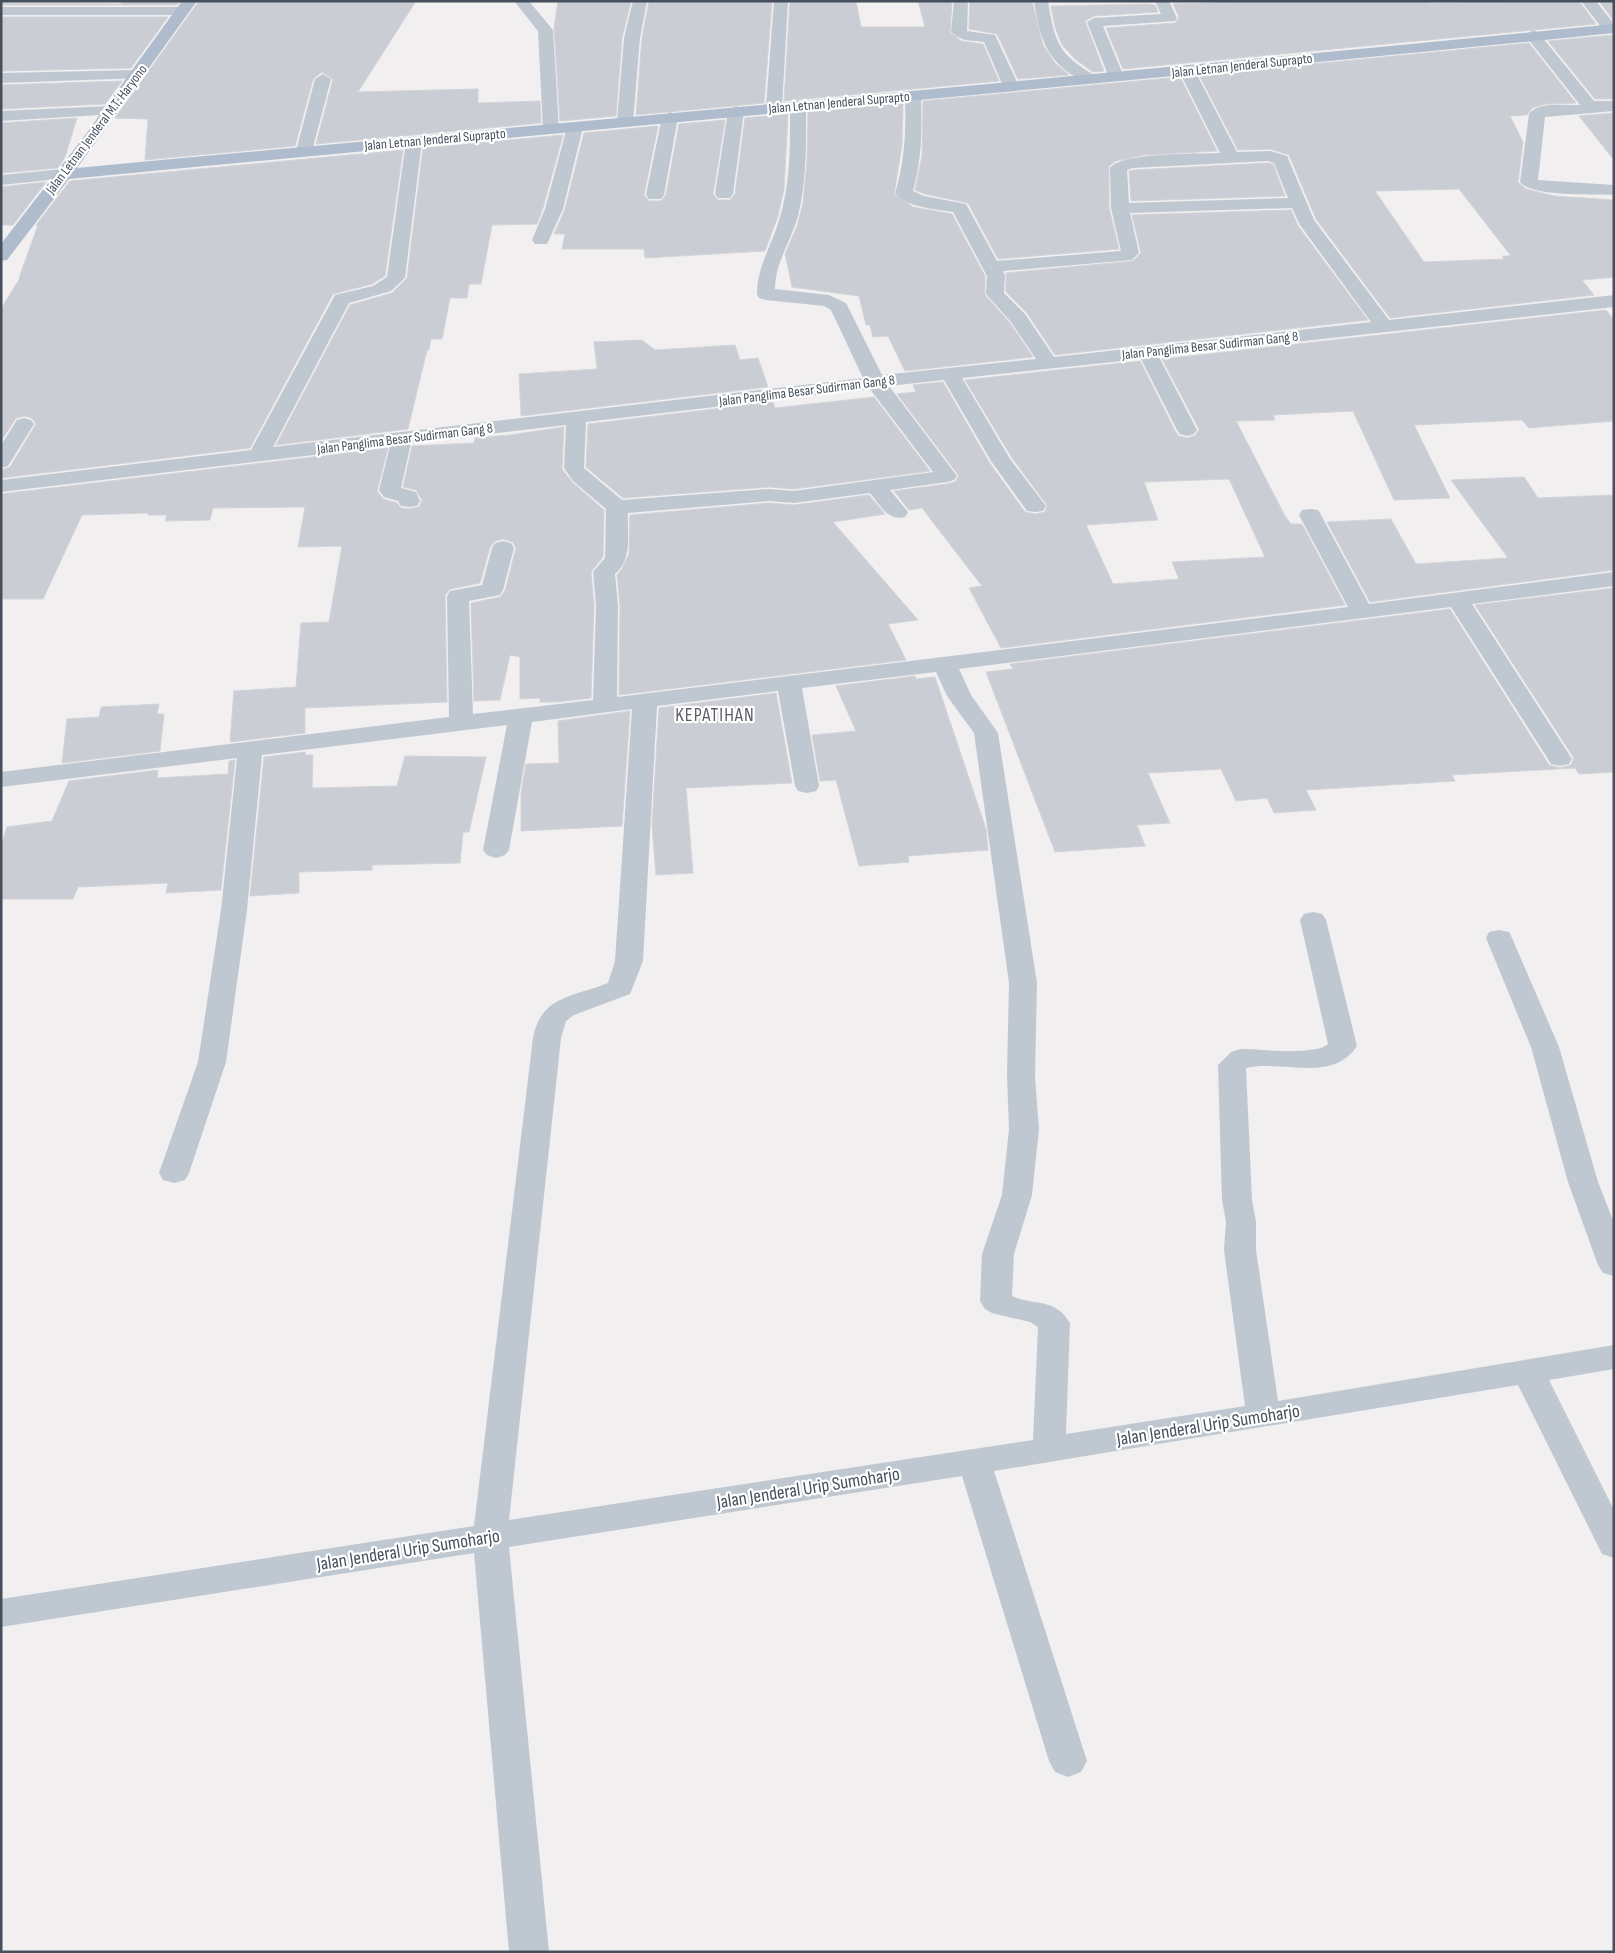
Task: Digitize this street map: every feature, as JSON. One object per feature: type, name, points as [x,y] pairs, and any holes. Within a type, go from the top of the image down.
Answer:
[{"type":"main road","name":"Jalan Letnan Jenderal M.T. Haryono","points":[[1,256],[187,6]]},
{"type":"main road","name":"Jalan Letnan Jenderal Suprapto","points":[[63,174],[736,110],[1187,71],[1611,28]]},
{"type":"street","points":[[521,1],[545,30],[551,129]]},
{"type":"street","points":[[625,122],[632,38],[640,1]]},
{"type":"street","points":[[774,107],[781,1]]},
{"type":"street","points":[[961,1],[959,31],[963,35],[990,38],[1011,86]]},
{"type":"street","points":[[1041,1],[1051,47],[1066,64],[1090,79]]},
{"type":"street","points":[[1116,77],[1094,22],[1170,18],[1162,1]]},
{"type":"street","points":[[1588,1],[1611,28]]},
{"type":"street","points":[[1,11],[187,6]]},
{"type":"street","points":[[1534,35],[1589,106]]},
{"type":"street","points":[[1187,71],[1231,157]]},
{"type":"street","points":[[1,78],[137,75]]},
{"type":"street","points":[[304,151],[323,79]]},
{"type":"street","points":[[913,96],[914,128],[912,158],[904,193],[919,200],[960,208],[996,276],[995,294],[1013,311],[1049,363]]},
{"type":"street","points":[[576,418],[574,468],[580,477],[617,506],[769,495],[794,497],[947,476],[875,382],[839,307],[835,303],[822,300],[766,294],[774,255],[788,218],[798,166],[798,105]]},
{"type":"street","points":[[1614,106],[1589,106],[1584,110],[1544,111],[1538,114],[1529,182],[1537,186],[1614,190]]},
{"type":"street","points":[[724,194],[736,110]]},
{"type":"street","points":[[1,116],[110,111]]},
{"type":"street","points":[[655,195],[670,117]]},
{"type":"street","points":[[541,240],[554,209],[575,126]]},
{"type":"street","points":[[259,455],[342,299],[382,290],[391,285],[396,278],[414,141]]},
{"type":"street","points":[[990,266],[1126,256],[1130,253],[1120,208],[1118,168],[1122,165],[1231,157],[1278,157],[1313,232],[1384,326]]},
{"type":"street","points":[[1,180],[63,174]]},
{"type":"street","points":[[1120,208],[1298,203]]},
{"type":"street","name":"Jalan Panglima Besar Sudirman Gang 8","points":[[1,486],[875,382],[1614,301]]},
{"type":"street","points":[[1147,352],[1188,430]]},
{"type":"street","points":[[950,374],[1001,461],[1035,506]]},
{"type":"street","points":[[1,462],[24,424]]},
{"type":"street","points":[[402,438],[390,490],[391,493],[409,496],[409,500]]},
{"type":"street","points":[[876,486],[897,512]]},
{"type":"street","points":[[605,704],[607,606],[604,572],[614,564],[616,558],[617,506]]},
{"type":"street","points":[[1310,515],[1362,612]]},
{"type":"street","points":[[461,722],[458,596],[492,590],[503,548]]},
{"type":"street","points":[[1,780],[605,704],[945,665],[1614,579]]},
{"type":"street","points":[[1458,600],[1560,759]]},
{"type":"street","points":[[945,665],[959,696],[986,733],[1005,872],[1023,983],[1021,1076],[1024,1129],[1017,1195],[998,1254],[996,1301],[1005,1308],[1045,1313],[1054,1323],[1049,1449]]},
{"type":"street","points":[[789,684],[807,786]]},
{"type":"street","points":[[529,1952],[490,1536],[545,1049],[553,1018],[563,1009],[604,996],[620,988],[629,961],[645,700]]},
{"type":"street","points":[[496,850],[521,715]]},
{"type":"street","points":[[174,1173],[212,1062],[234,910],[250,749]]},
{"type":"street","points":[[1263,1416],[1240,1250],[1241,1222],[1237,1200],[1232,1065],[1242,1058],[1310,1058],[1332,1056],[1344,1046],[1313,920]]},
{"type":"street","points":[[1499,938],[1545,1047],[1583,1182],[1614,1265]]},
{"type":"street","name":"Jalan Jenderal Urip Sumoharjo","points":[[1,1613],[1263,1416],[1614,1357]]},
{"type":"street","points":[[1528,1371],[1614,1545]]},
{"type":"street","points":[[974,1461],[1068,1761]]},
{"type":"building","points":[[122,1],[180,1],[177,5],[1,5],[1,3],[121,4]]},
{"type":"building","points":[[199,1],[416,1],[358,92],[478,89],[478,103],[540,101],[541,123],[316,144],[333,79],[322,72],[313,79],[295,146],[145,160],[148,119],[115,118]]},
{"type":"building","points":[[558,1],[631,1],[622,38],[616,116],[560,121],[554,28]]},
{"type":"building","points":[[649,1],[772,1],[764,103],[636,115],[642,38]]},
{"type":"building","points":[[790,1],[856,1],[861,27],[925,27],[918,1],[952,1],[950,32],[961,41],[983,44],[999,81],[784,101]]},
{"type":"building","points":[[970,1],[1032,1],[1043,45],[1055,63],[1069,75],[1018,79],[997,34],[969,29]]},
{"type":"building","points":[[1263,1],[1428,1],[1429,3],[1579,1],[1596,24],[1123,69],[1106,28],[1175,23],[1179,17],[1173,4]]},
{"type":"building","points":[[1599,1],[1614,1],[1614,21]]},
{"type":"building","points":[[1155,5],[1158,12],[1094,16],[1085,21],[1104,71],[1093,72],[1075,59],[1062,45],[1055,27],[1051,6]]},
{"type":"building","points":[[1,17],[168,17],[131,68],[1,71]]},
{"type":"building","points":[[1614,35],[1614,99],[1595,99],[1548,41]]},
{"type":"building","points":[[1529,43],[1576,103],[1545,104],[1532,108],[1527,115],[1510,116],[1523,142],[1518,182],[1526,189],[1554,196],[1614,200],[1614,277],[1582,280],[1594,295],[1390,318],[1316,219],[1289,155],[1270,149],[1238,150],[1199,75]],"holes":[[[1459,189],[1511,256],[1502,256],[1504,259],[1424,262],[1375,191]]]},
{"type":"building","points":[[1180,77],[1217,151],[1144,155],[1116,161],[1109,166],[1109,208],[1119,249],[998,259],[968,203],[925,194],[915,190],[922,156],[923,101]]},
{"type":"building","points":[[122,81],[105,104],[1,109],[1,85]]},
{"type":"building","points":[[903,103],[902,145],[894,194],[913,207],[952,214],[985,276],[985,295],[1010,323],[1033,357],[905,371],[888,336],[873,337],[870,325],[866,325],[859,296],[792,287],[785,254],[797,226],[803,203],[807,161],[808,112]]},
{"type":"building","points":[[1614,113],[1614,160],[1579,116]]},
{"type":"building","points":[[788,114],[784,189],[778,216],[765,251],[645,258],[644,249],[562,249],[565,234],[554,234],[565,209],[584,133],[658,126],[644,195],[649,201],[661,201],[666,195],[679,124],[725,120],[713,194],[718,200],[730,200],[735,194],[745,118]]},
{"type":"building","points":[[77,118],[65,157],[58,168],[1,173],[1,123]]},
{"type":"building","points":[[563,135],[537,224],[492,225],[481,284],[469,284],[467,298],[450,298],[442,339],[431,339],[429,350],[427,350],[408,429],[276,445],[350,305],[392,293],[407,278],[423,148]]},
{"type":"building","points":[[403,150],[385,276],[372,284],[333,294],[250,448],[1,478],[1,470],[10,467],[36,424],[32,418],[25,416],[16,418],[1,441],[1,309],[20,278],[38,225],[36,225],[70,181]]},
{"type":"building","points":[[1273,164],[1285,196],[1131,201],[1129,171]]},
{"type":"building","points":[[46,182],[13,225],[1,225],[1,187]]},
{"type":"building","points":[[1291,210],[1298,226],[1368,320],[1055,355],[1027,313],[1006,292],[1006,273],[1133,261],[1141,253],[1132,215]]},
{"type":"building","points":[[1606,310],[1614,320],[1614,421],[1529,428],[1522,420],[1414,425],[1450,498],[1394,500],[1353,411],[1273,415],[1275,420],[1236,421],[1285,516],[1291,524],[1302,524],[1345,605],[1001,648],[969,588],[982,586],[922,508],[909,510],[894,491],[947,484],[955,482],[959,476],[897,394],[916,392],[913,385],[943,382],[989,462],[1025,512],[1035,514],[1045,512],[1047,505],[1012,458],[965,380],[1140,361],[1175,431],[1179,436],[1188,438],[1196,435],[1199,429],[1162,359]],"holes":[[[1229,479],[1265,557],[1172,562],[1179,579],[1113,584],[1086,525],[1158,520],[1144,482]]]},
{"type":"building","points":[[642,340],[655,350],[735,345],[740,360],[758,358],[768,387],[521,416],[519,374],[597,369],[594,342]]},
{"type":"building","points":[[874,397],[930,471],[794,489],[769,487],[623,498],[586,467],[588,424],[773,402],[775,408]]},
{"type":"building","points":[[564,427],[562,469],[572,482],[604,510],[603,557],[591,572],[594,606],[591,698],[557,702],[540,702],[540,698],[520,699],[520,657],[510,655],[500,700],[474,701],[471,603],[500,597],[505,591],[516,548],[513,542],[503,539],[495,541],[490,547],[480,583],[450,589],[445,595],[447,702],[305,708],[305,733],[230,742],[234,691],[296,687],[301,623],[329,622],[342,546],[298,547],[305,507],[213,508],[210,520],[165,521],[167,515],[148,515],[148,513],[82,515],[43,599],[1,599],[1,494],[388,448],[377,491],[383,499],[397,503],[401,508],[409,509],[419,507],[422,500],[416,490],[403,487],[412,446],[474,443],[475,438]]},
{"type":"building","points":[[1524,477],[1538,498],[1614,495],[1614,570],[1370,602],[1327,522],[1391,519],[1416,564],[1508,558],[1451,480]]},
{"type":"building","points":[[869,495],[885,514],[833,522],[918,620],[888,624],[906,660],[619,695],[620,606],[617,575],[629,554],[630,515],[769,503],[794,505]]},
{"type":"building","points":[[1614,588],[1614,772],[1579,774],[1575,768],[1452,775],[1455,781],[1306,790],[1316,810],[1274,813],[1267,798],[1236,801],[1221,769],[1148,773],[1170,823],[1137,825],[1145,846],[1055,852],[986,672],[1013,669],[1010,664],[1450,609],[1549,765],[1560,768],[1571,765],[1574,758],[1475,605]]},
{"type":"building","points":[[915,676],[916,679],[935,677],[986,829],[988,850],[908,856],[909,862],[859,866],[836,780],[820,781],[812,735],[856,731],[836,686]]},
{"type":"building","points":[[776,693],[792,783],[686,788],[693,873],[656,875],[652,825],[659,708]]},
{"type":"building","points":[[159,704],[157,714],[164,714],[160,751],[62,763],[67,719],[99,717],[101,707]]},
{"type":"building","points":[[630,711],[622,826],[521,831],[521,793],[526,764],[559,763],[558,721]]},
{"type":"building","points":[[305,752],[306,755],[313,755],[312,788],[397,786],[405,756],[486,757],[469,832],[463,832],[460,863],[372,865],[372,870],[299,872],[299,893],[250,896],[264,757]]},
{"type":"building","points":[[235,760],[221,890],[166,893],[168,883],[78,887],[73,899],[1,899],[1,846],[7,827],[52,821],[69,781],[158,770],[157,778],[228,774],[229,761]]},
{"type":"district","name":"KEPATIHAN","points":[[715,714]]}]
